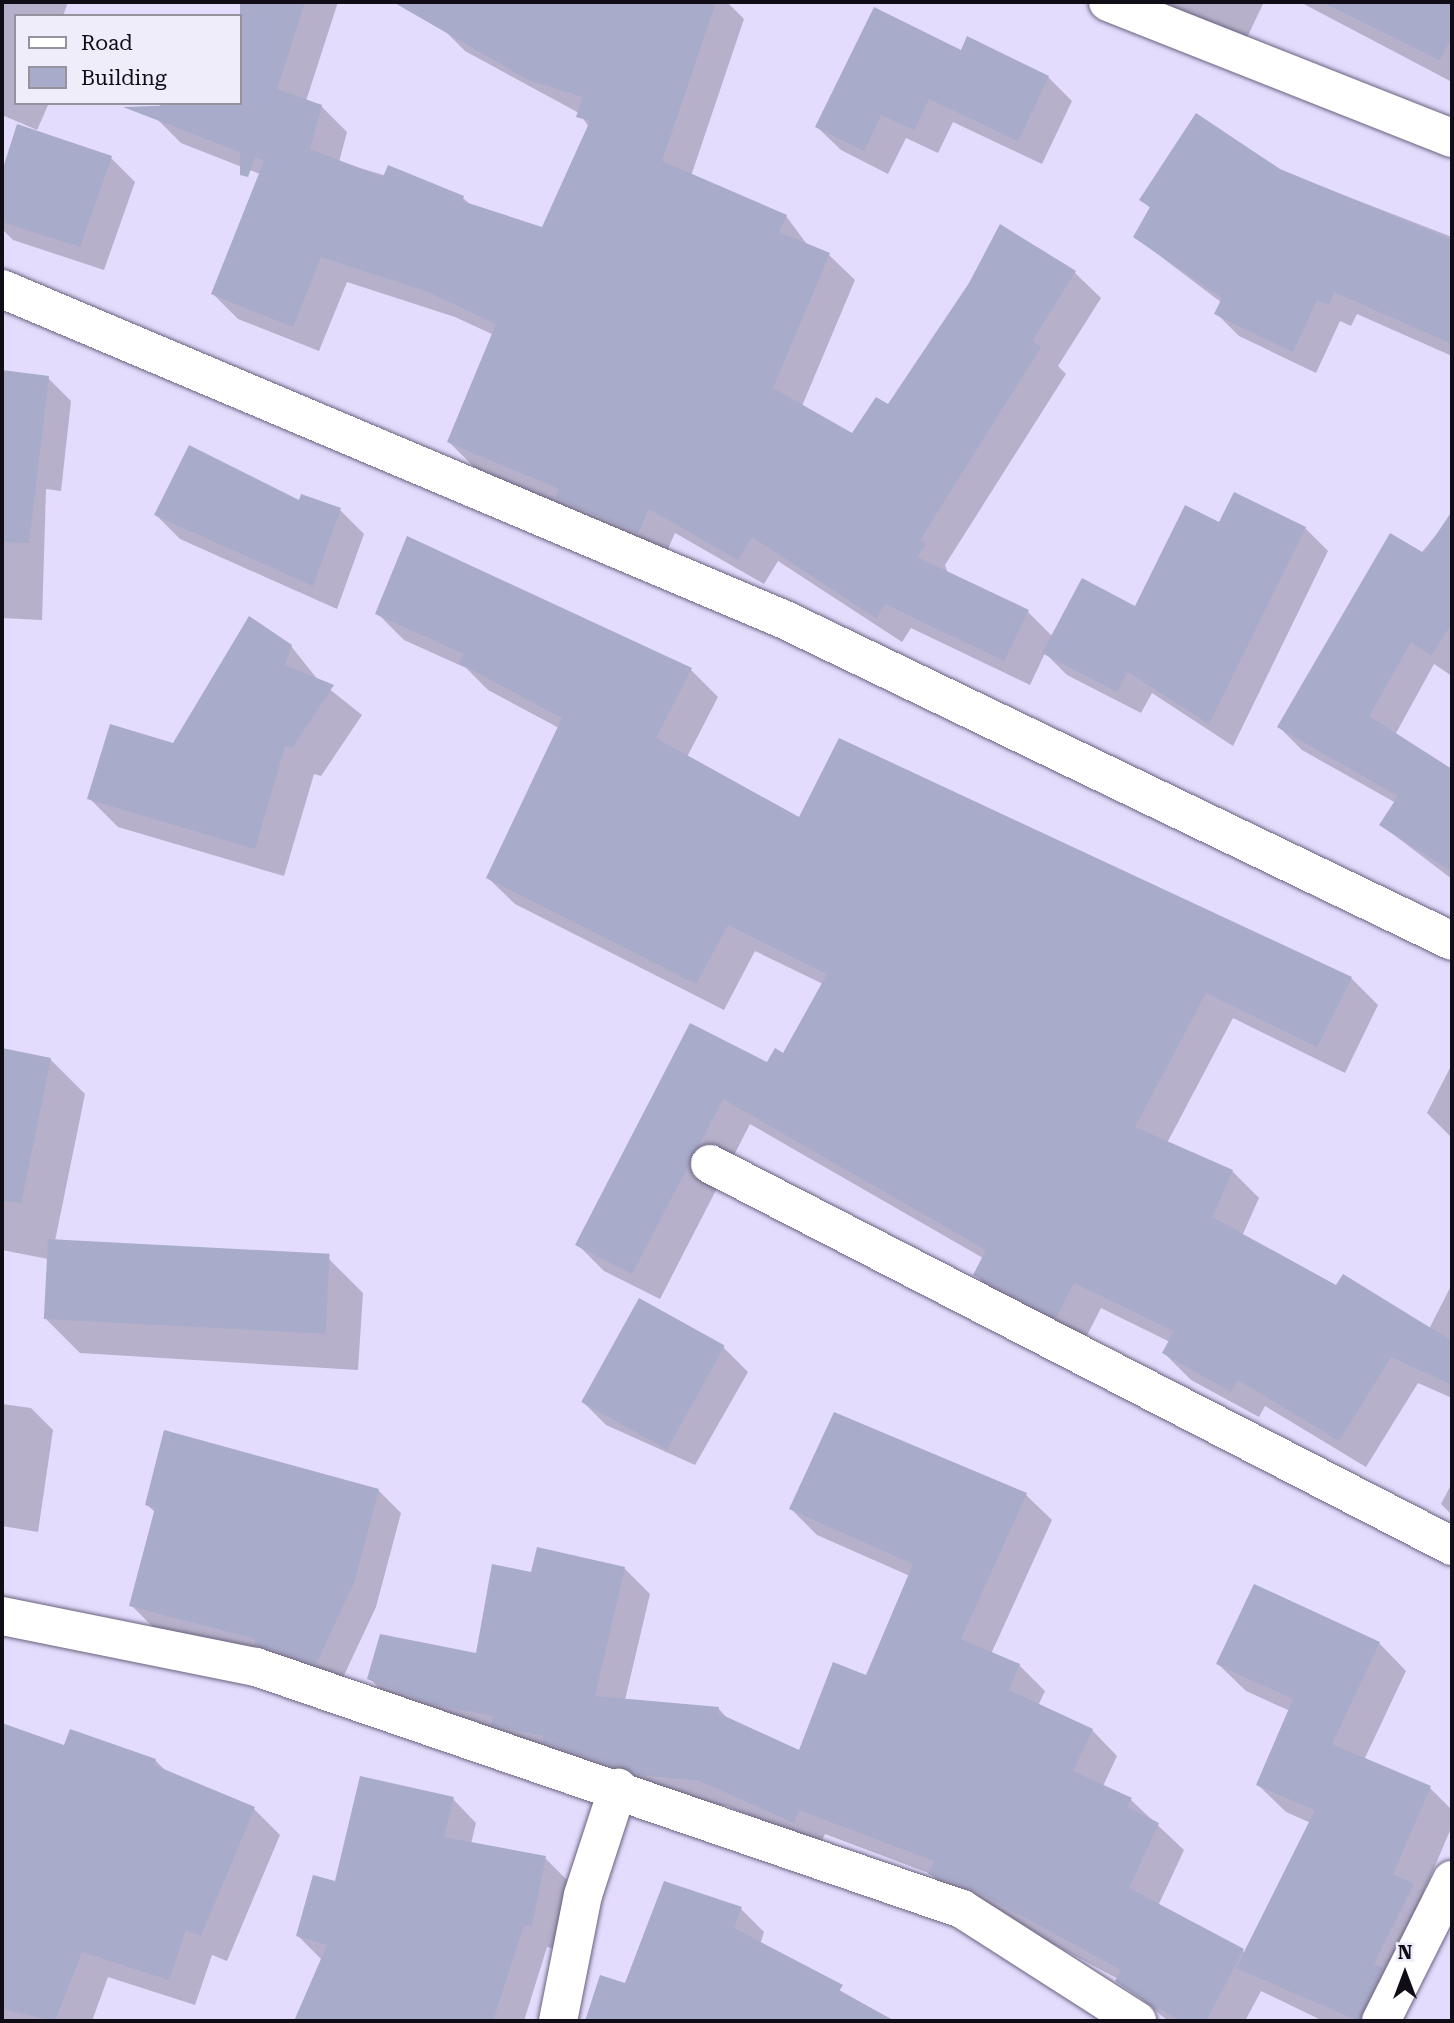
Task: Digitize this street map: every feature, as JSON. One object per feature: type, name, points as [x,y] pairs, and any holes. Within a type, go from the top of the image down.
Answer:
[{"type":"street","points":[[1108,2],[1452,138]]},
{"type":"street","points":[[2,289],[783,619],[1452,941]]},
{"type":"street","points":[[710,1164],[1452,1546]]},
{"type":"street","points":[[2,1616],[256,1667],[618,1788],[962,1909],[1138,2021]]},
{"type":"street","points":[[558,2021],[583,1895],[618,1788]]},
{"type":"street","points":[[1381,2021],[1452,1880]]},
{"type":"building","points":[[240,2],[305,2],[277,89],[322,105],[310,149],[383,177],[388,165],[464,196],[462,201],[542,227],[590,121],[576,117],[583,97],[528,80],[393,2],[716,2],[662,161],[787,215],[779,232],[830,253],[773,388],[852,433],[876,397],[888,404],[969,283],[1000,224],[1076,271],[1032,341],[1041,347],[920,540],[926,544],[917,557],[1029,610],[1004,661],[885,604],[876,618],[752,537],[738,560],[649,509],[638,533],[555,498],[559,489],[447,442],[496,324],[428,292],[321,257],[293,327],[211,294],[264,161],[255,157],[248,177],[240,175],[240,152],[123,107],[242,105]]},
{"type":"building","points":[[1322,2],[1452,2],[1452,37],[1440,60]]},
{"type":"building","points":[[874,7],[961,50],[967,36],[1049,76],[1018,141],[929,99],[914,130],[881,115],[864,151],[815,127]]},
{"type":"building","points":[[1196,113],[1280,169],[1452,240],[1452,344],[1334,292],[1329,305],[1317,300],[1293,352],[1214,314],[1222,298],[1133,237],[1150,207],[1139,200]]},
{"type":"building","points":[[17,124],[112,156],[80,247],[2,222],[2,171]]},
{"type":"building","points":[[2,370],[49,376],[29,543],[2,542]]},
{"type":"building","points":[[189,445],[299,500],[301,494],[341,508],[313,586],[154,515]]},
{"type":"building","points":[[1234,492],[1306,527],[1209,724],[1128,672],[1117,692],[1042,653],[1082,578],[1135,606],[1185,505],[1219,522]]},
{"type":"building","points":[[1452,511],[1452,623],[1431,656],[1411,642],[1369,716],[1452,769],[1452,872],[1379,825],[1398,796],[1277,727],[1390,533],[1424,553]]},
{"type":"building","points":[[407,536],[692,668],[656,738],[799,817],[839,738],[1352,977],[1317,1047],[1206,993],[1135,1127],[1233,1170],[1212,1217],[1336,1285],[1343,1274],[1452,1341],[1452,1385],[1391,1357],[1339,1441],[1238,1380],[1231,1392],[1162,1353],[1174,1331],[1074,1283],[1056,1318],[973,1275],[986,1250],[723,1099],[632,1274],[575,1245],[690,1023],[767,1062],[775,1048],[783,1053],[827,974],[728,925],[696,984],[486,878],[562,718],[459,663],[464,654],[375,614]]},
{"type":"building","points":[[249,616],[292,645],[285,665],[334,685],[292,748],[285,746],[255,849],[87,799],[110,724],[173,743]]},
{"type":"building","points":[[2,1048],[51,1058],[21,1203],[2,1201]]},
{"type":"building","points":[[48,1239],[330,1254],[325,1334],[44,1319]]},
{"type":"building","points":[[639,1298],[725,1346],[667,1450],[581,1402]]},
{"type":"building","points":[[834,1412],[1027,1493],[961,1639],[1020,1664],[1009,1690],[1093,1729],[1073,1771],[1132,1798],[1127,1807],[1159,1823],[1129,1888],[1244,1949],[1206,2021],[1182,2021],[1151,2005],[1115,1981],[1121,1970],[974,1890],[928,1874],[934,1861],[799,1810],[794,1823],[700,1781],[638,1775],[543,1742],[544,1736],[491,1725],[493,1716],[434,1705],[367,1679],[380,1634],[476,1653],[492,1564],[531,1572],[537,1547],[625,1567],[595,1696],[719,1707],[718,1713],[799,1750],[833,1662],[866,1675],[913,1564],[789,1509]]},
{"type":"building","points":[[164,1430],[379,1489],[354,1583],[316,1664],[254,1644],[256,1639],[129,1606],[155,1508],[145,1505]]},
{"type":"building","points":[[1254,1584],[1380,1642],[1332,1744],[1431,1786],[1393,1874],[1414,1884],[1374,1964],[1383,1968],[1359,2021],[1236,1968],[1315,1810],[1256,1785],[1293,1699],[1216,1664]]},
{"type":"building","points":[[2,1723],[64,1745],[70,1729],[156,1759],[154,1765],[255,1807],[201,1936],[186,1930],[169,1980],[82,1952],[55,2021],[2,2009]]},
{"type":"building","points":[[360,1776],[454,1797],[444,1837],[546,1856],[532,1926],[524,1925],[493,2021],[294,2021],[327,1945],[296,1936],[313,1875],[335,1881]]},
{"type":"building","points":[[664,1881],[742,1907],[734,1928],[843,1985],[839,1991],[895,2021],[585,2021],[600,1975],[625,1983]]}]
